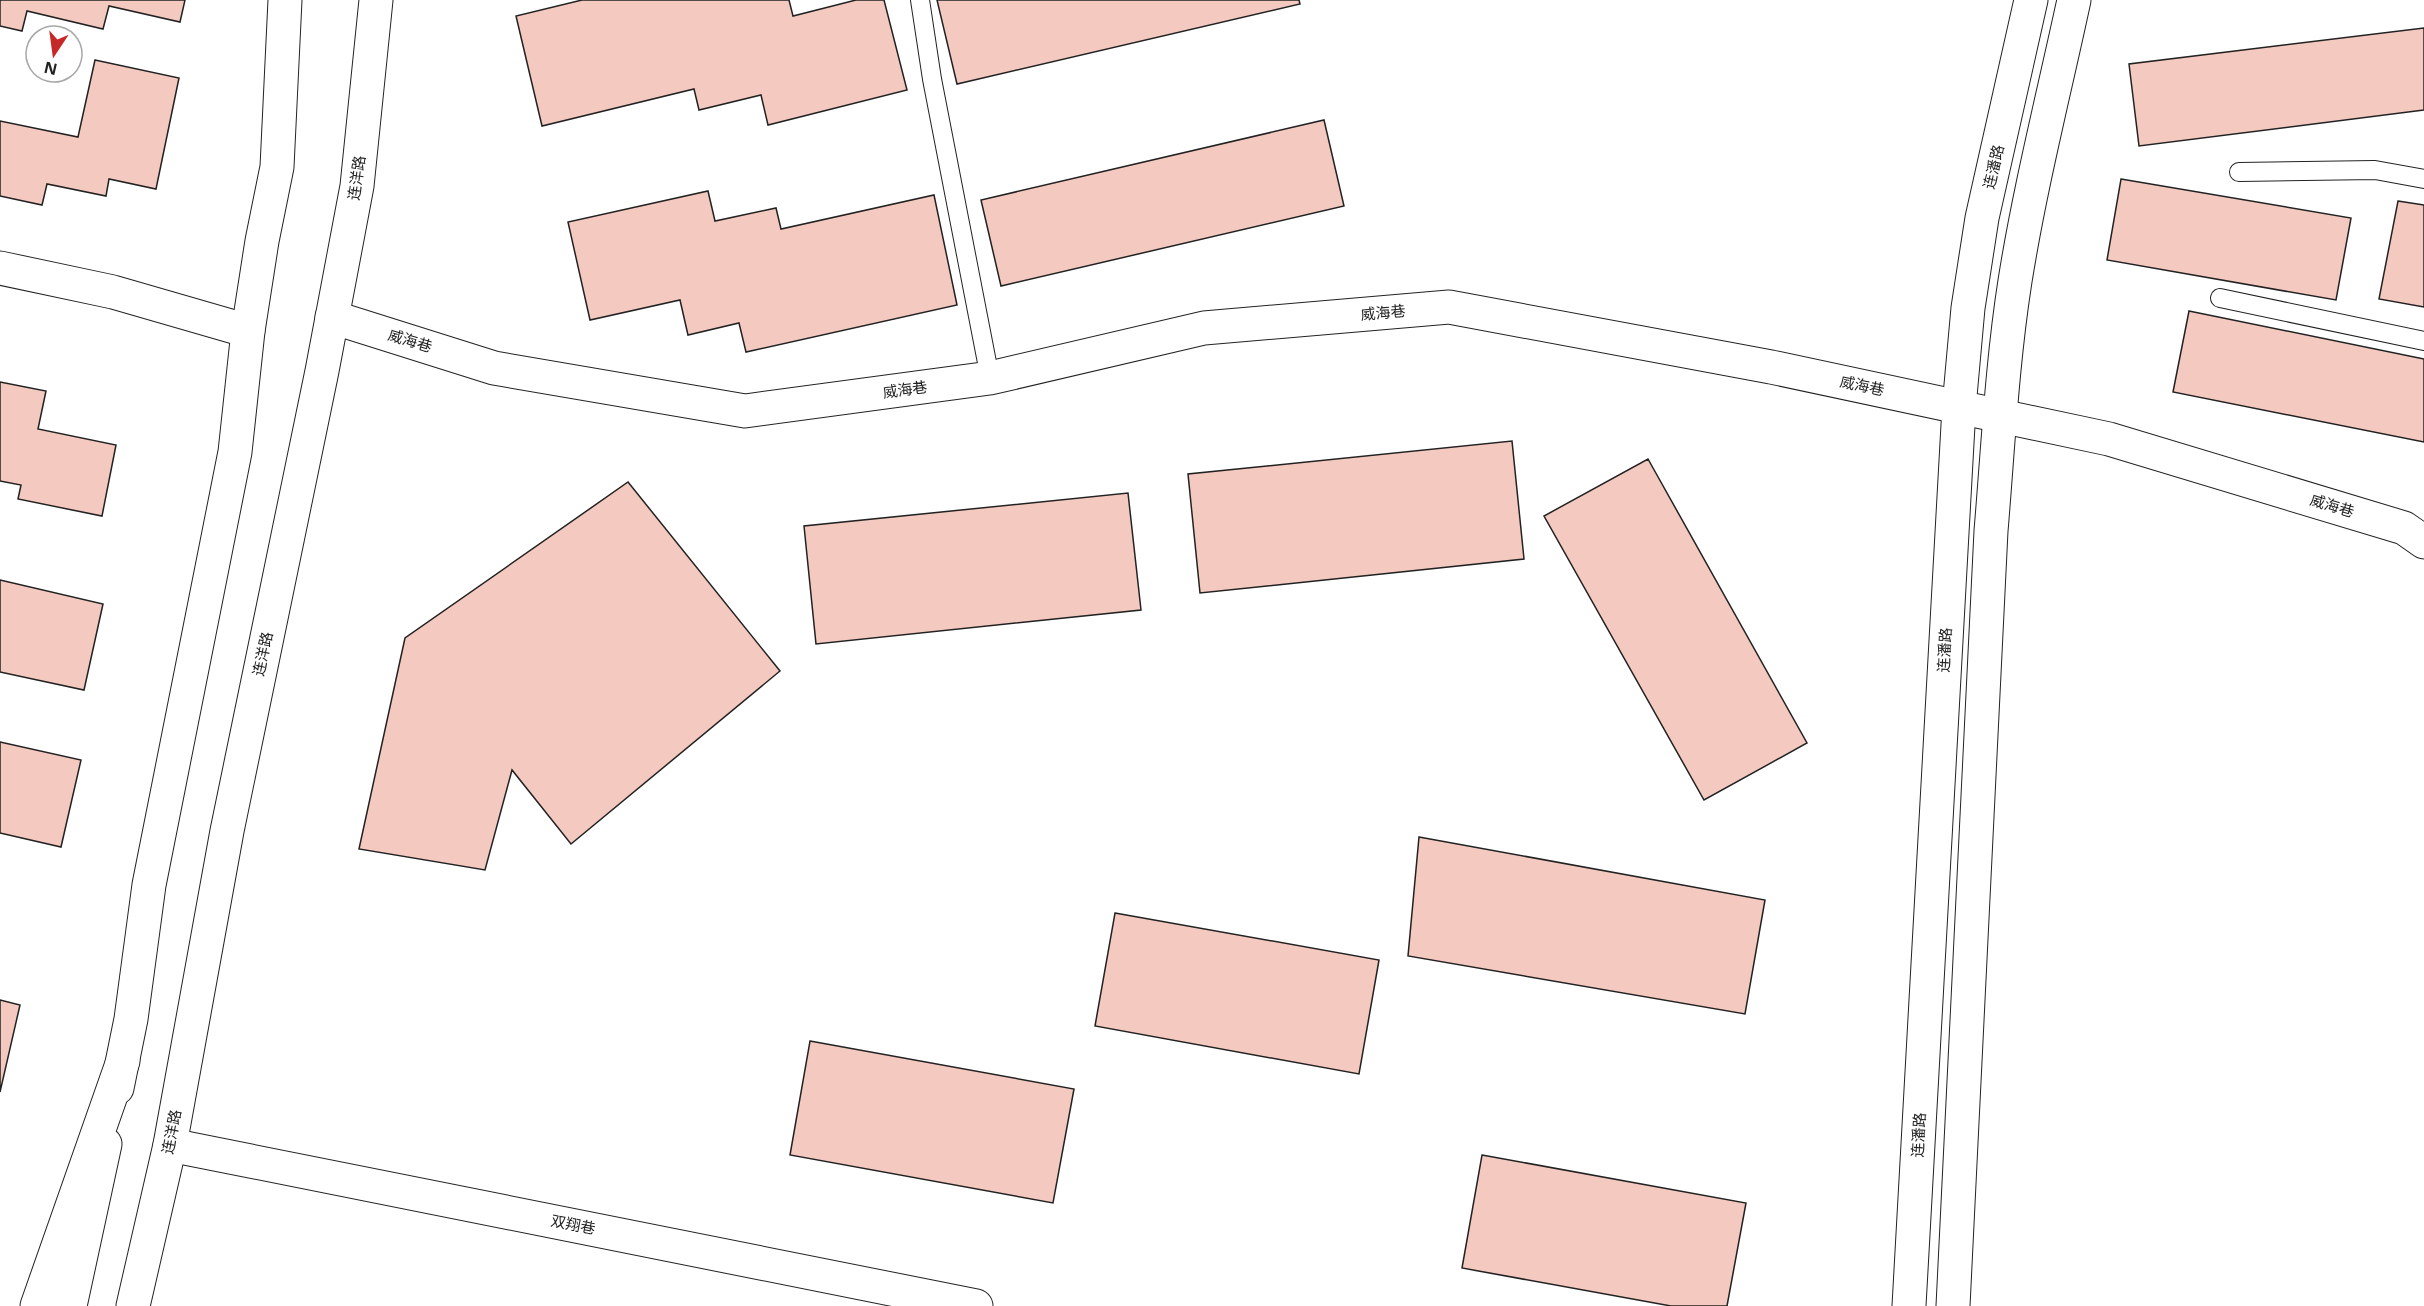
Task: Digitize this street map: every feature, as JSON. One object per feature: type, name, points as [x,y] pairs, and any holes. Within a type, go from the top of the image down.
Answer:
[{"type":"main road","points":[[70,1306],[123,1061],[149,885],[236,452],[248,331],[262,241],[277,167],[285,0]]},
{"type":"main road","name":"连洋路","points":[[133,1306],[171,1145],[227,831],[357,186],[376,0]]},
{"type":"main road","name":"连潘路","points":[[1909,1306],[1959,407],[1968,308],[1982,218],[2031,0]]},
{"type":"main road","points":[[1953,1306],[1992,531],[2000,417],[2017,268],[2074,0]]},
{"type":"main road","points":[[0,268],[113,292],[248,331]]},
{"type":"main road","name":"威海巷","points":[[332,317],[494,368],[745,411],[990,378],[1204,328],[1449,307],[1771,367],[2109,439],[2404,528],[2424,542]]},
{"type":"main road","points":[[37,1306],[123,1061]]},
{"type":"main road","name":"双翔巷","points":[[171,1145],[976,1306]]},
{"type":"lane","points":[[920,0],[932,79],[990,378]]},
{"type":"lane","points":[[2239,172],[2375,170],[2424,179]]},
{"type":"lane","points":[[2220,298],[2424,340]]},
{"type":"building","points":[[0,0],[185,0],[180,22],[109,6],[103,29],[27,11],[22,31],[0,26]]},
{"type":"building","points":[[582,0],[789,0],[793,16],[856,0],[884,0],[907,90],[768,125],[761,95],[699,110],[694,89],[542,126],[516,16]]},
{"type":"building","points":[[937,0],[1299,0],[1300,4],[957,84]]},
{"type":"building","points":[[2424,28],[2424,110],[2139,146],[2129,64]]},
{"type":"building","points":[[95,60],[179,78],[156,189],[109,179],[106,196],[47,184],[42,205],[0,196],[0,121],[78,137]]},
{"type":"building","points":[[1324,120],[1344,206],[1001,286],[981,200]]},
{"type":"building","points":[[2121,179],[2351,218],[2336,300],[2107,260]]},
{"type":"building","points":[[708,191],[715,221],[776,208],[781,229],[934,195],[957,305],[746,352],[739,323],[688,335],[680,300],[590,320],[568,222]]},
{"type":"building","points":[[2398,201],[2424,205],[2424,307],[2379,299]]},
{"type":"building","points":[[2189,311],[2424,359],[2424,442],[2173,392]]},
{"type":"building","points":[[0,382],[46,391],[38,429],[116,445],[102,516],[18,499],[21,485],[0,481]]},
{"type":"building","points":[[1512,441],[1524,559],[1200,593],[1188,474]]},
{"type":"building","points":[[1648,459],[1807,743],[1704,800],[1544,516]]},
{"type":"building","points":[[628,482],[780,671],[571,844],[512,770],[485,870],[359,849],[405,638]]},
{"type":"building","points":[[1128,493],[1141,610],[816,644],[804,526]]},
{"type":"building","points":[[0,580],[103,604],[84,690],[0,672]]},
{"type":"building","points":[[0,742],[81,760],[61,847],[0,833]]},
{"type":"building","points":[[1419,837],[1765,900],[1745,1014],[1408,956]]},
{"type":"building","points":[[1115,913],[1379,960],[1359,1074],[1095,1026]]},
{"type":"building","points":[[0,1000],[20,1005],[0,1092]]},
{"type":"building","points":[[810,1041],[1074,1089],[1053,1203],[790,1155]]},
{"type":"building","points":[[1482,1155],[1746,1203],[1727,1306],[1671,1306],[1462,1268]]}]
